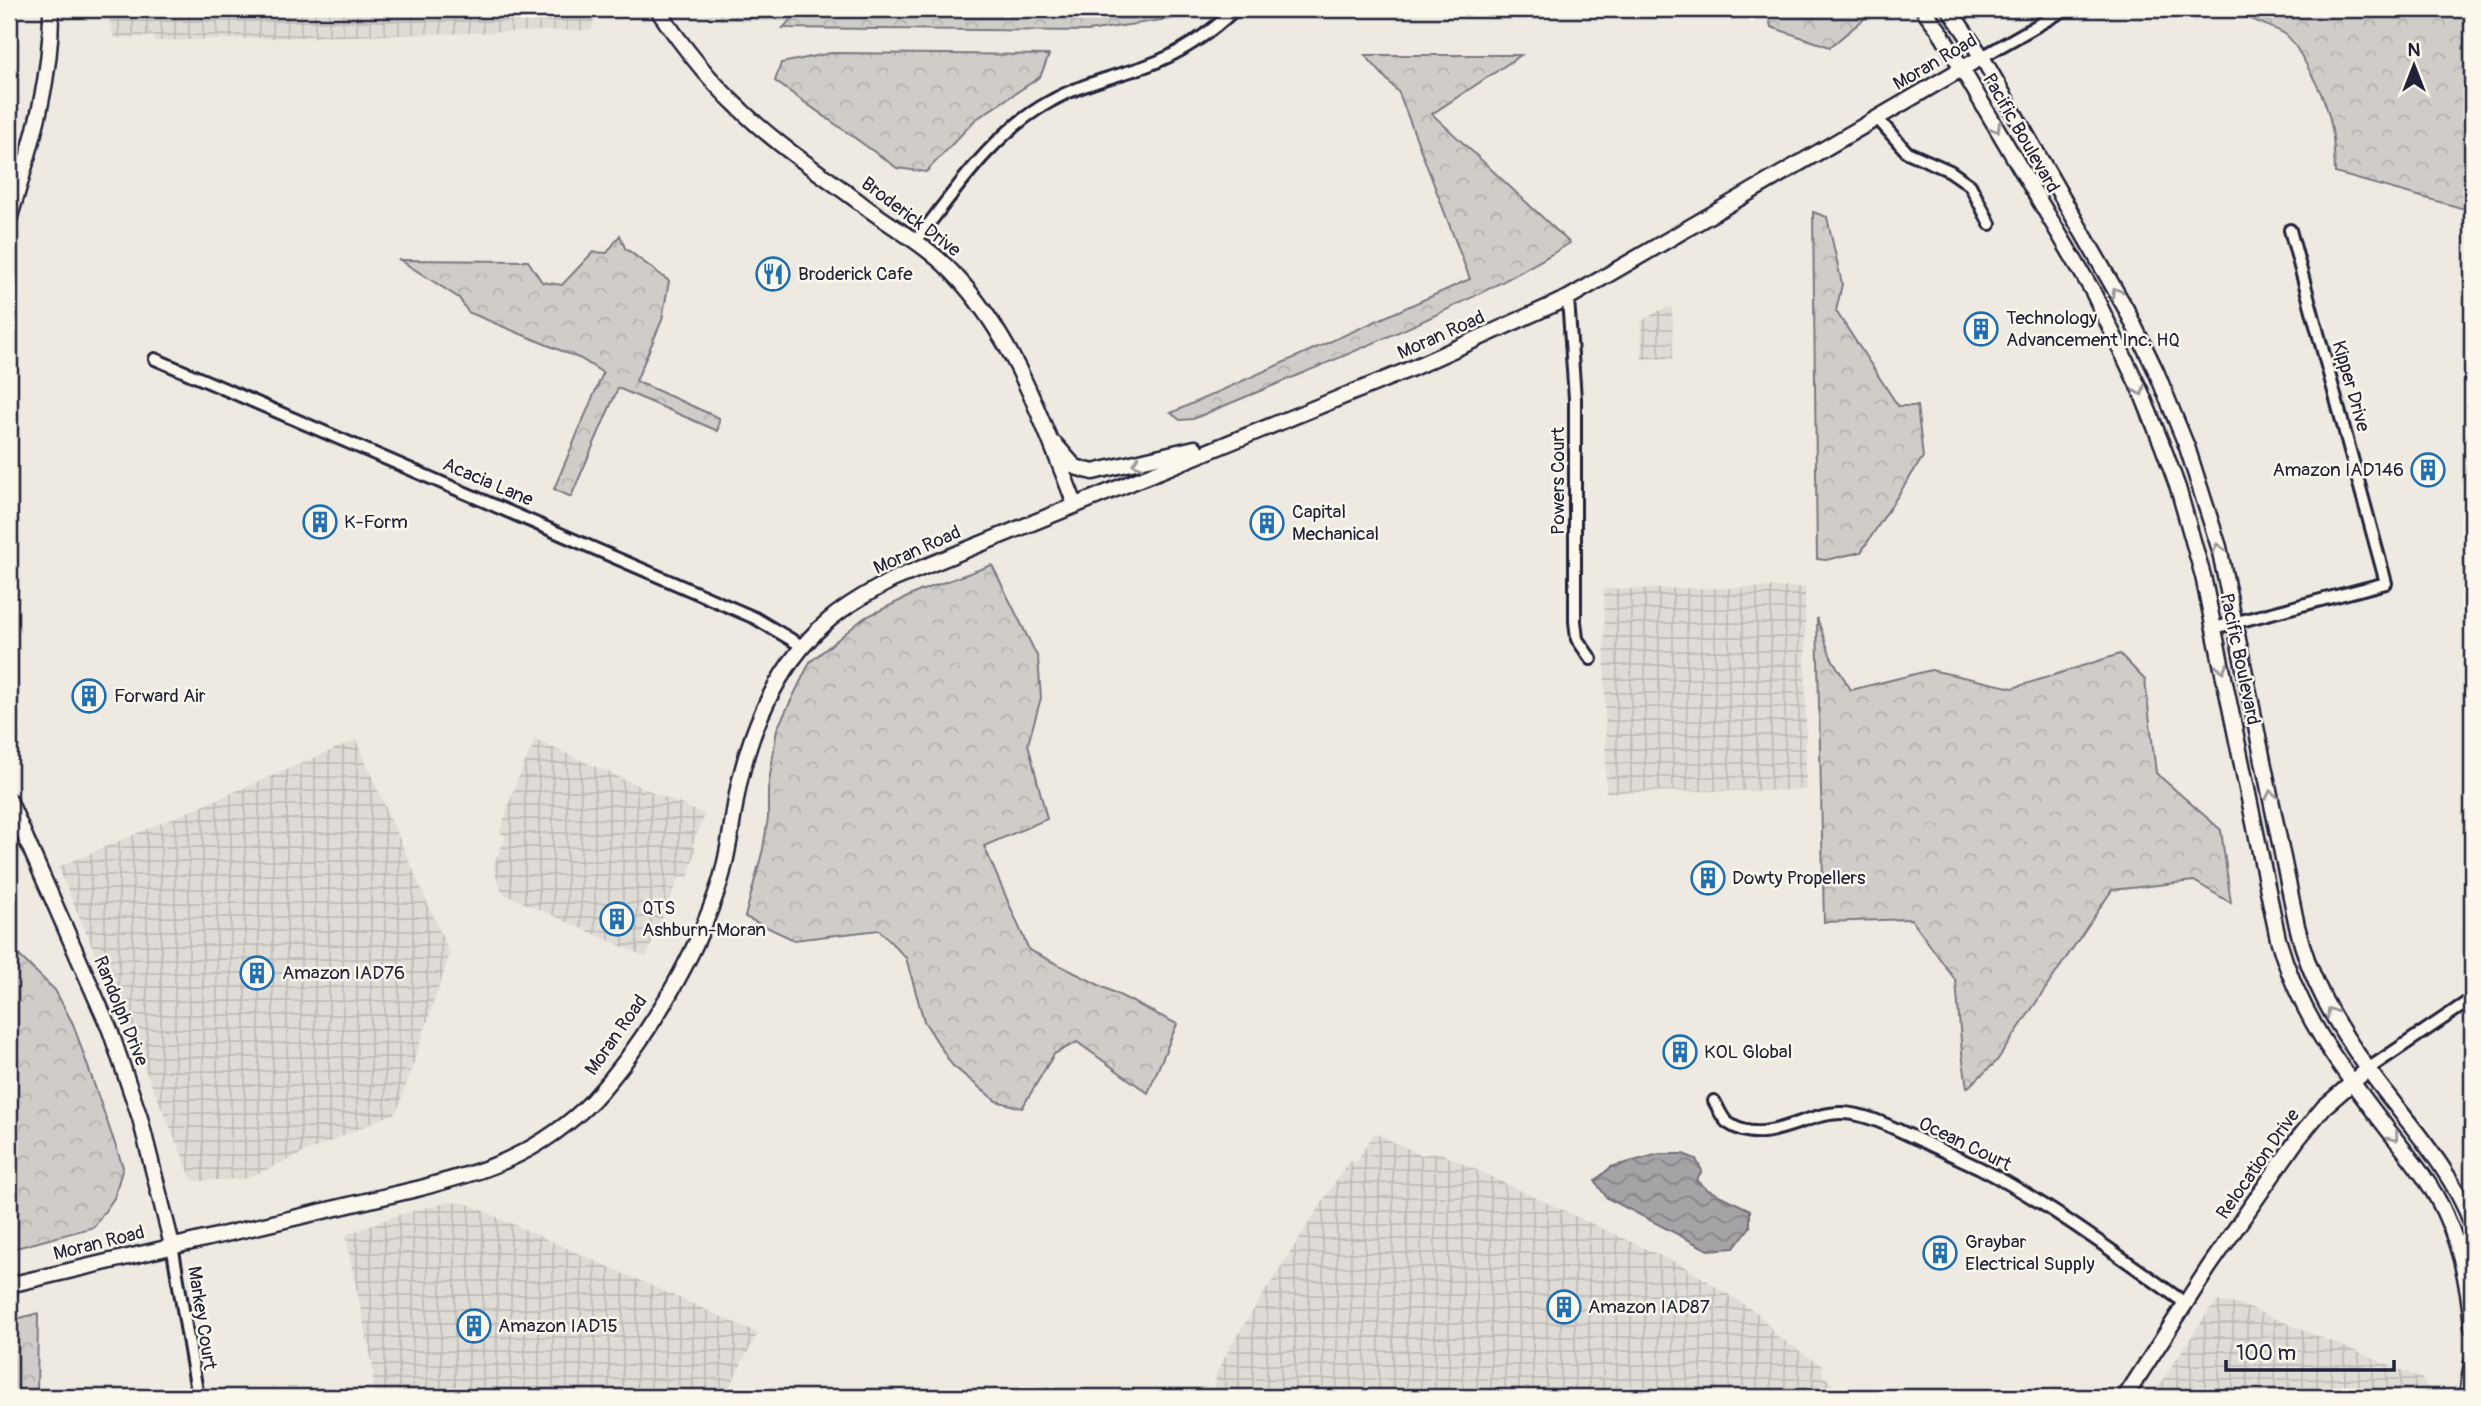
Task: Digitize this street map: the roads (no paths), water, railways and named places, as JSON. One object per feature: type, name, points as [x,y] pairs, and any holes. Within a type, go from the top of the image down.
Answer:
[{"type":"street","points":[[9,220],[43,101],[52,29],[51,9]]},
{"type":"street","name":"Broderick Drive","points":[[657,9],[694,58],[738,108],[950,270],[993,324],[1028,387],[1075,504]]},
{"type":"street","points":[[915,242],[983,156],[1032,112],[1068,92],[1150,65],[1188,46],[1235,9]]},
{"type":"street","name":"Pacific Boulevard","points":[[1923,9],[2092,290],[2141,392],[2182,499],[2203,576],[2278,939],[2287,971],[2308,1018],[2352,1083],[2414,1163],[2445,1213],[2467,1280],[2472,1327]]},
{"type":"street","name":"Pacific Boulevard","points":[[1950,9],[1982,57],[2126,309],[2156,371],[2183,437],[2218,547],[2301,943],[2321,996],[2368,1069],[2433,1152],[2452,1181],[2472,1224]]},
{"type":"street","name":"Moran Road","points":[[9,1285],[421,1188],[483,1170],[538,1143],[592,1102],[636,1046],[697,942],[729,849],[739,784],[754,731],[776,683],[802,646],[830,619],[891,580],[1408,370],[1569,298],[2066,9]]},
{"type":"street","points":[[1877,118],[1907,152],[1950,171],[1970,185],[1990,225]]},
{"type":"street","name":"Kipper Drive","points":[[2214,628],[2386,583],[2290,230]]},
{"type":"street","name":"Powers Court","points":[[1569,298],[1575,399],[1577,639],[1591,659]]},
{"type":"street","name":"Acacia Lane","points":[[155,359],[755,618],[802,646]]},
{"type":"street","points":[[1048,435],[1075,467],[1087,472],[1098,472],[1251,434]]},
{"type":"street","name":"Randolph Drive","points":[[9,800],[114,1041],[140,1118],[173,1245]]},
{"type":"street","name":"Relocation Drive","points":[[2125,1397],[2305,1129],[2324,1107],[2368,1069],[2472,999]]},
{"type":"street","name":"Ocean Court","points":[[1714,1101],[1727,1122],[1744,1129],[1765,1132],[1789,1127],[1816,1116],[1841,1113],[1870,1118],[1980,1169],[2038,1202],[2186,1303]]},
{"type":"street","name":"Markey Court","points":[[173,1245],[198,1397]]},
{"type":"street","points":[[2467,1397],[2472,1363]]},
{"type":"water","points":[[1659,1154],[1683,1154],[1696,1159],[1702,1171],[1696,1180],[1708,1190],[1750,1210],[1750,1227],[1734,1248],[1708,1250],[1607,1198],[1595,1181],[1611,1167]]},
{"type":"place","name":"Broderick Cafe","points":[[773,274]]},
{"type":"place","name":"Technology Advancement Inc. HQ","points":[[1981,329]]},
{"type":"place","name":"Amazon IAD146","points":[[2428,470]]},
{"type":"place","name":"K-Form","points":[[320,522]]},
{"type":"place","name":"Capital Mechanical","points":[[1267,523]]},
{"type":"place","name":"Forward Air","points":[[89,696]]},
{"type":"place","name":"Dowty Propellers","points":[[1708,878]]},
{"type":"place","name":"QTS Ashburn-Moran","points":[[617,919]]},
{"type":"place","name":"Amazon IAD76","points":[[257,973]]},
{"type":"place","name":"KOL Global","points":[[1680,1052]]},
{"type":"place","name":"Graybar Electrical Supply","points":[[1940,1253]]},
{"type":"place","name":"Amazon IAD87","points":[[1564,1307]]},
{"type":"place","name":"Amazon IAD15","points":[[474,1326]]}]
